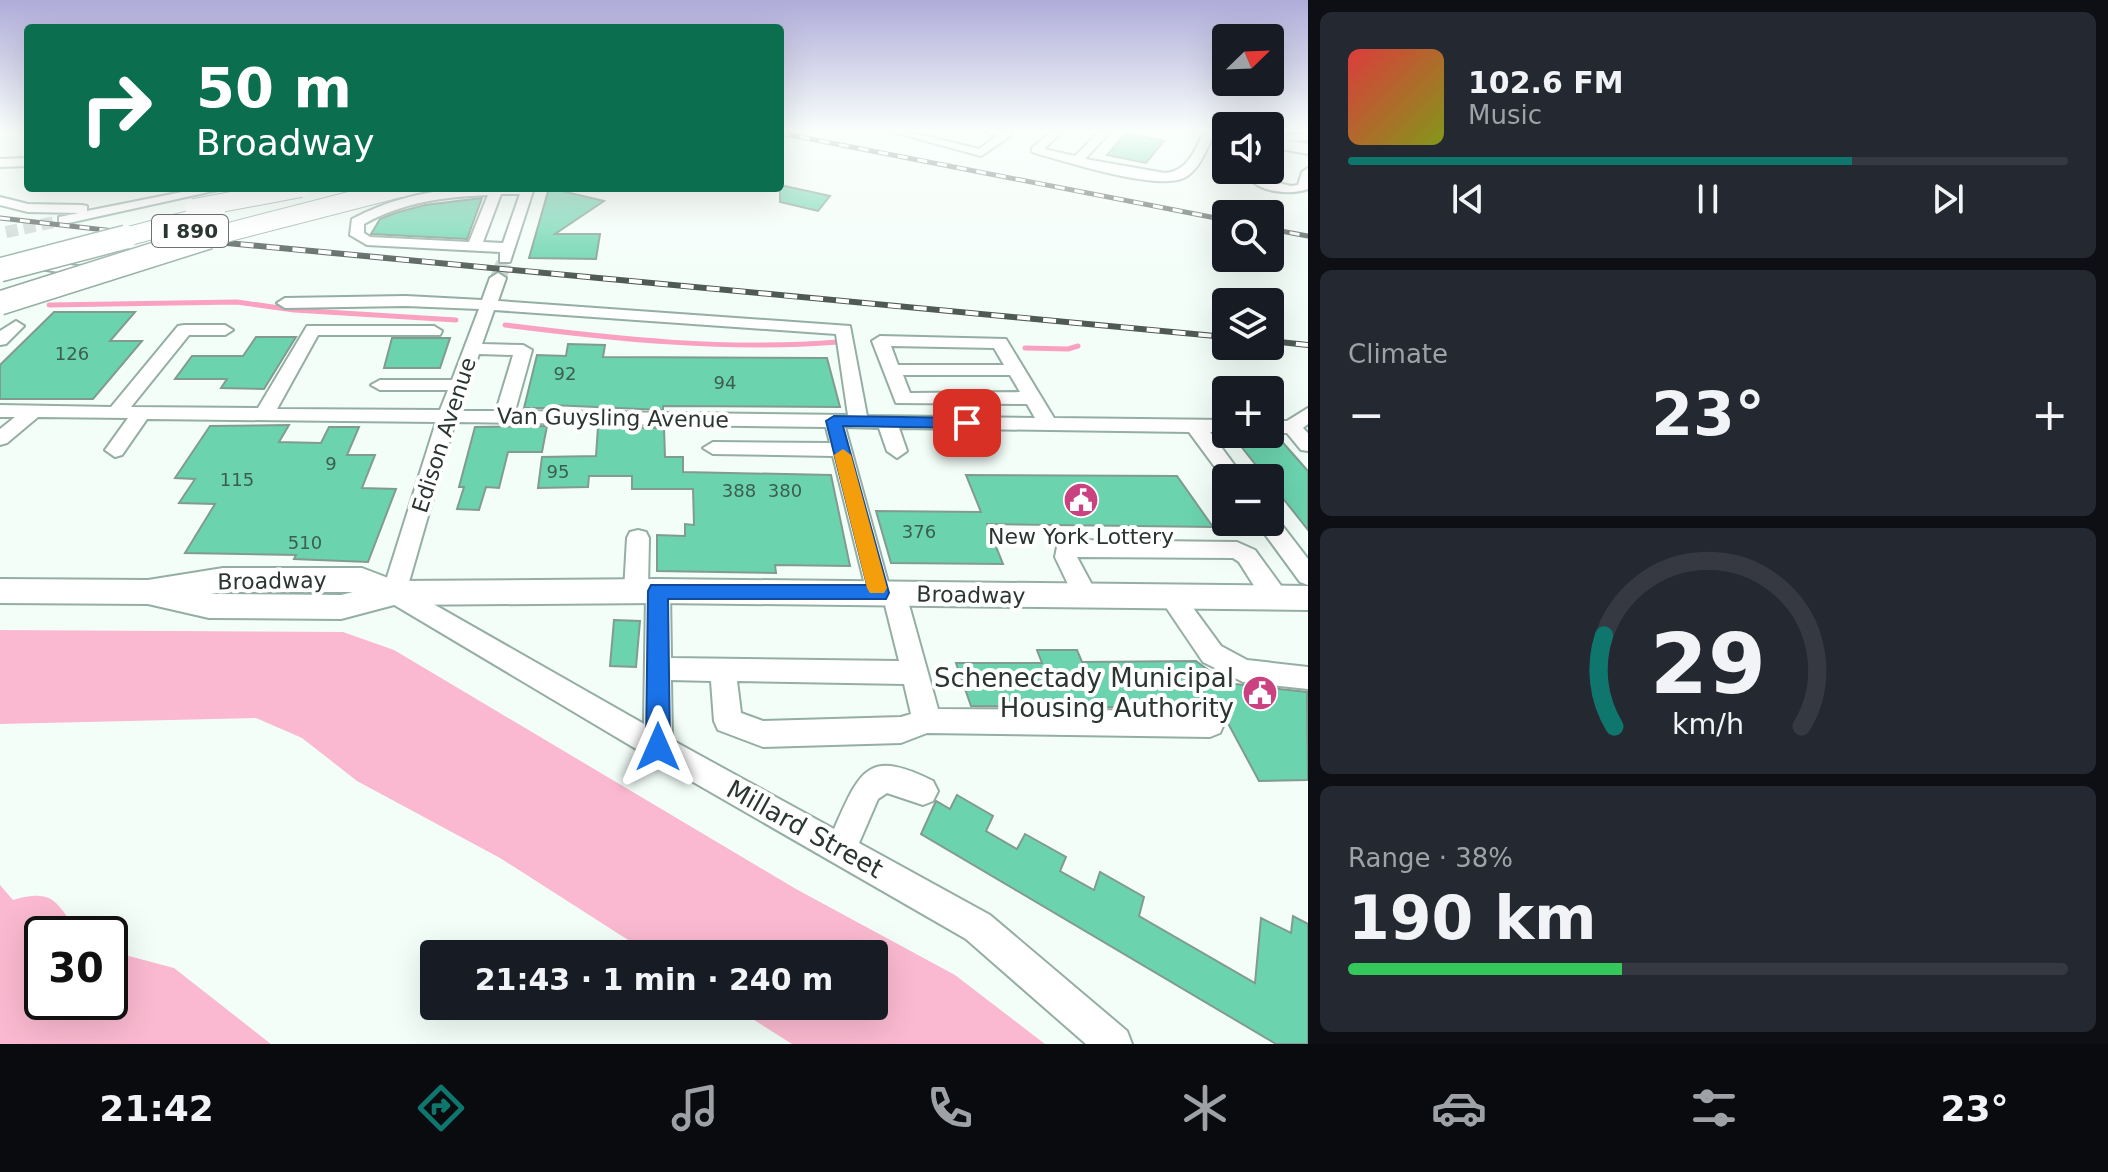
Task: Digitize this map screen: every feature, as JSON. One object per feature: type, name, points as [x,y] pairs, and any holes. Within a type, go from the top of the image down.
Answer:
[{"type":"highway","points":[[0,259],[178,212],[280,192]]},
{"type":"highway","name":"I 890","points":[[0,270],[154,228],[315,192]]},
{"type":"highway","name":"I 890","points":[[0,284],[161,238],[365,192]]},
{"type":"highway","points":[[0,303],[208,237],[384,192]]},
{"type":"main road","name":"Broadway","points":[[0,591],[148,592],[209,606],[238,607],[341,607],[394,593],[647,591],[1293,598]]},
{"type":"street","points":[[1267,184],[1291,190],[1303,187],[1305,181]]},
{"type":"street","points":[[44,199],[79,203],[129,192]]},
{"type":"street","points":[[135,192],[139,200]]},
{"type":"street","points":[[0,201],[28,208],[90,209],[194,192]]},
{"type":"street","points":[[488,192],[413,201],[374,211],[357,222],[357,235],[367,241],[474,247],[504,263]]},
{"type":"street","points":[[474,247],[496,192]]},
{"type":"street","name":"Edison Avenue","points":[[394,593],[448,415],[527,192]]},
{"type":"street","points":[[64,220],[139,200]]},
{"type":"street","points":[[0,259],[106,275],[0,311]]},
{"type":"street","points":[[285,303],[406,301],[844,330],[858,421]]},
{"type":"street","points":[[0,340],[16,326]]},
{"type":"street","points":[[117,412],[184,330],[225,330]]},
{"type":"street","points":[[265,413],[313,330],[434,331]]},
{"type":"street","points":[[1032,398],[903,399],[880,341],[1000,343],[1048,424]]},
{"type":"street","points":[[472,349],[523,350],[504,416]]},
{"type":"street","points":[[891,370],[1015,370]]},
{"type":"street","points":[[380,385],[459,385]]},
{"type":"street","name":"Van Guysling Avenue","points":[[0,411],[1212,426]]},
{"type":"street","points":[[0,439],[34,411]]},
{"type":"street","points":[[115,450],[142,412]]},
{"type":"street","points":[[834,421],[886,594],[915,673],[927,721]]},
{"type":"street","points":[[1300,421],[1308,445]]},
{"type":"street","points":[[887,422],[897,451]]},
{"type":"street","points":[[1195,426],[1224,464]]},
{"type":"street","points":[[713,448],[842,450]]},
{"type":"street","points":[[1278,536],[1308,576]]},
{"type":"street","points":[[638,538],[658,669],[658,747]]},
{"type":"street","points":[[1086,596],[1066,557],[1066,548],[1237,550],[1293,598]]},
{"type":"street","name":"Millard Street","points":[[394,593],[658,747],[978,927],[1114,1044]]},
{"type":"street","points":[[1171,597],[1212,654],[1243,671],[1308,678]]},
{"type":"street","points":[[658,669],[915,673]]},
{"type":"street","points":[[723,670],[728,721],[763,734],[901,730],[927,721],[1210,724]]},
{"type":"street","points":[[841,849],[867,789],[884,778],[907,783],[923,791]]},
{"type":"shaded area","points":[[0,630],[343,632],[394,650],[796,889],[955,975],[1045,1044],[792,1044],[754,1020],[888,1020],[888,940],[628,940],[500,858],[357,781],[302,738],[256,718],[0,724]]},
{"type":"shaded area","points":[[0,885],[13,900],[47,897],[66,916],[24,916],[24,1020],[128,1020],[128,956],[174,968],[271,1044],[0,1044]]},
{"type":"building","points":[[784,186],[830,196],[818,211],[780,202],[780,192],[784,192]]},
{"type":"building","points":[[548,192],[566,192],[604,201],[555,234],[600,234],[596,259],[529,258]]},
{"type":"building","points":[[482,198],[467,239],[371,234],[380,219],[395,213],[425,205]]},
{"type":"building","points":[[54,312],[135,312],[110,341],[142,341],[93,399],[0,399],[0,365]]},
{"type":"building","points":[[256,337],[296,337],[264,389],[221,388],[227,379],[175,379],[192,356],[243,356]]},
{"type":"building","points":[[392,338],[450,338],[440,368],[384,368]]},
{"type":"building","points":[[568,344],[605,345],[603,357],[827,358],[840,407],[663,406],[663,410],[551,405],[550,408],[524,408],[537,355],[566,356]]},
{"type":"building","points":[[289,425],[279,442],[321,443],[329,427],[359,427],[347,455],[375,455],[362,488],[396,489],[368,562],[294,559],[296,555],[185,553],[215,504],[179,503],[195,479],[175,478],[210,426]]},
{"type":"building","points":[[547,426],[542,452],[508,452],[499,488],[486,487],[479,510],[457,509],[464,487],[459,487],[475,427]]},
{"type":"building","points":[[598,427],[664,428],[665,457],[683,457],[683,472],[831,475],[850,566],[775,565],[776,573],[657,571],[657,535],[685,536],[685,524],[694,525],[693,489],[632,489],[632,476],[589,476],[588,487],[538,488],[542,457],[596,456]]},
{"type":"building","points":[[1284,444],[1308,471],[1308,530],[1284,500],[1284,464],[1255,464],[1242,448],[1284,448]]},
{"type":"building","points":[[966,475],[1177,476],[1212,527],[987,524],[1003,564],[891,563],[876,511],[981,512]]},
{"type":"building","points":[[614,620],[640,621],[636,667],[610,666]]},
{"type":"building","points":[[1037,650],[1077,650],[1082,662],[1196,661],[1226,683],[1307,692],[1308,780],[1259,781],[1223,714],[1216,708],[971,706],[956,663],[1042,663]]},
{"type":"building","points":[[957,795],[993,816],[986,831],[1017,849],[1025,834],[1066,857],[1060,871],[1094,890],[1100,872],[1144,897],[1139,916],[1255,983],[1261,918],[1291,933],[1293,916],[1308,924],[1308,1044],[1276,1044],[921,834],[936,801],[950,809]]},
{"type":"waterway","points":[[49,305],[237,302],[294,310],[456,320]]},
{"type":"waterway","points":[[505,325],[630,339],[713,344],[838,342]]},
{"type":"waterway","points":[[1025,348],[1068,349],[1078,346]]},
{"type":"tunnel","points":[[6,232],[64,220]]},
{"type":"tunnel","points":[[498,278],[504,263]]},
{"type":"railway","points":[[1025,181],[1212,217]]},
{"type":"railway","points":[[0,218],[183,239]]},
{"type":"railway","points":[[1284,232],[1308,236]]},
{"type":"railway","points":[[163,237],[183,239]]},
{"type":"railway","points":[[183,239],[1212,336]]},
{"type":"railway","points":[[1284,342],[1308,345]]},
{"type":"slow traffic","points":[[843,455],[877,588]]},
{"type":"place","name":"New York Lottery","points":[[1081,500]]},
{"type":"place","name":"Schenectady Municipal Housing Authority","points":[[1260,693]]},
{"type":"route","points":[[658,747],[658,591],[879,593],[834,421],[967,423]]}]
